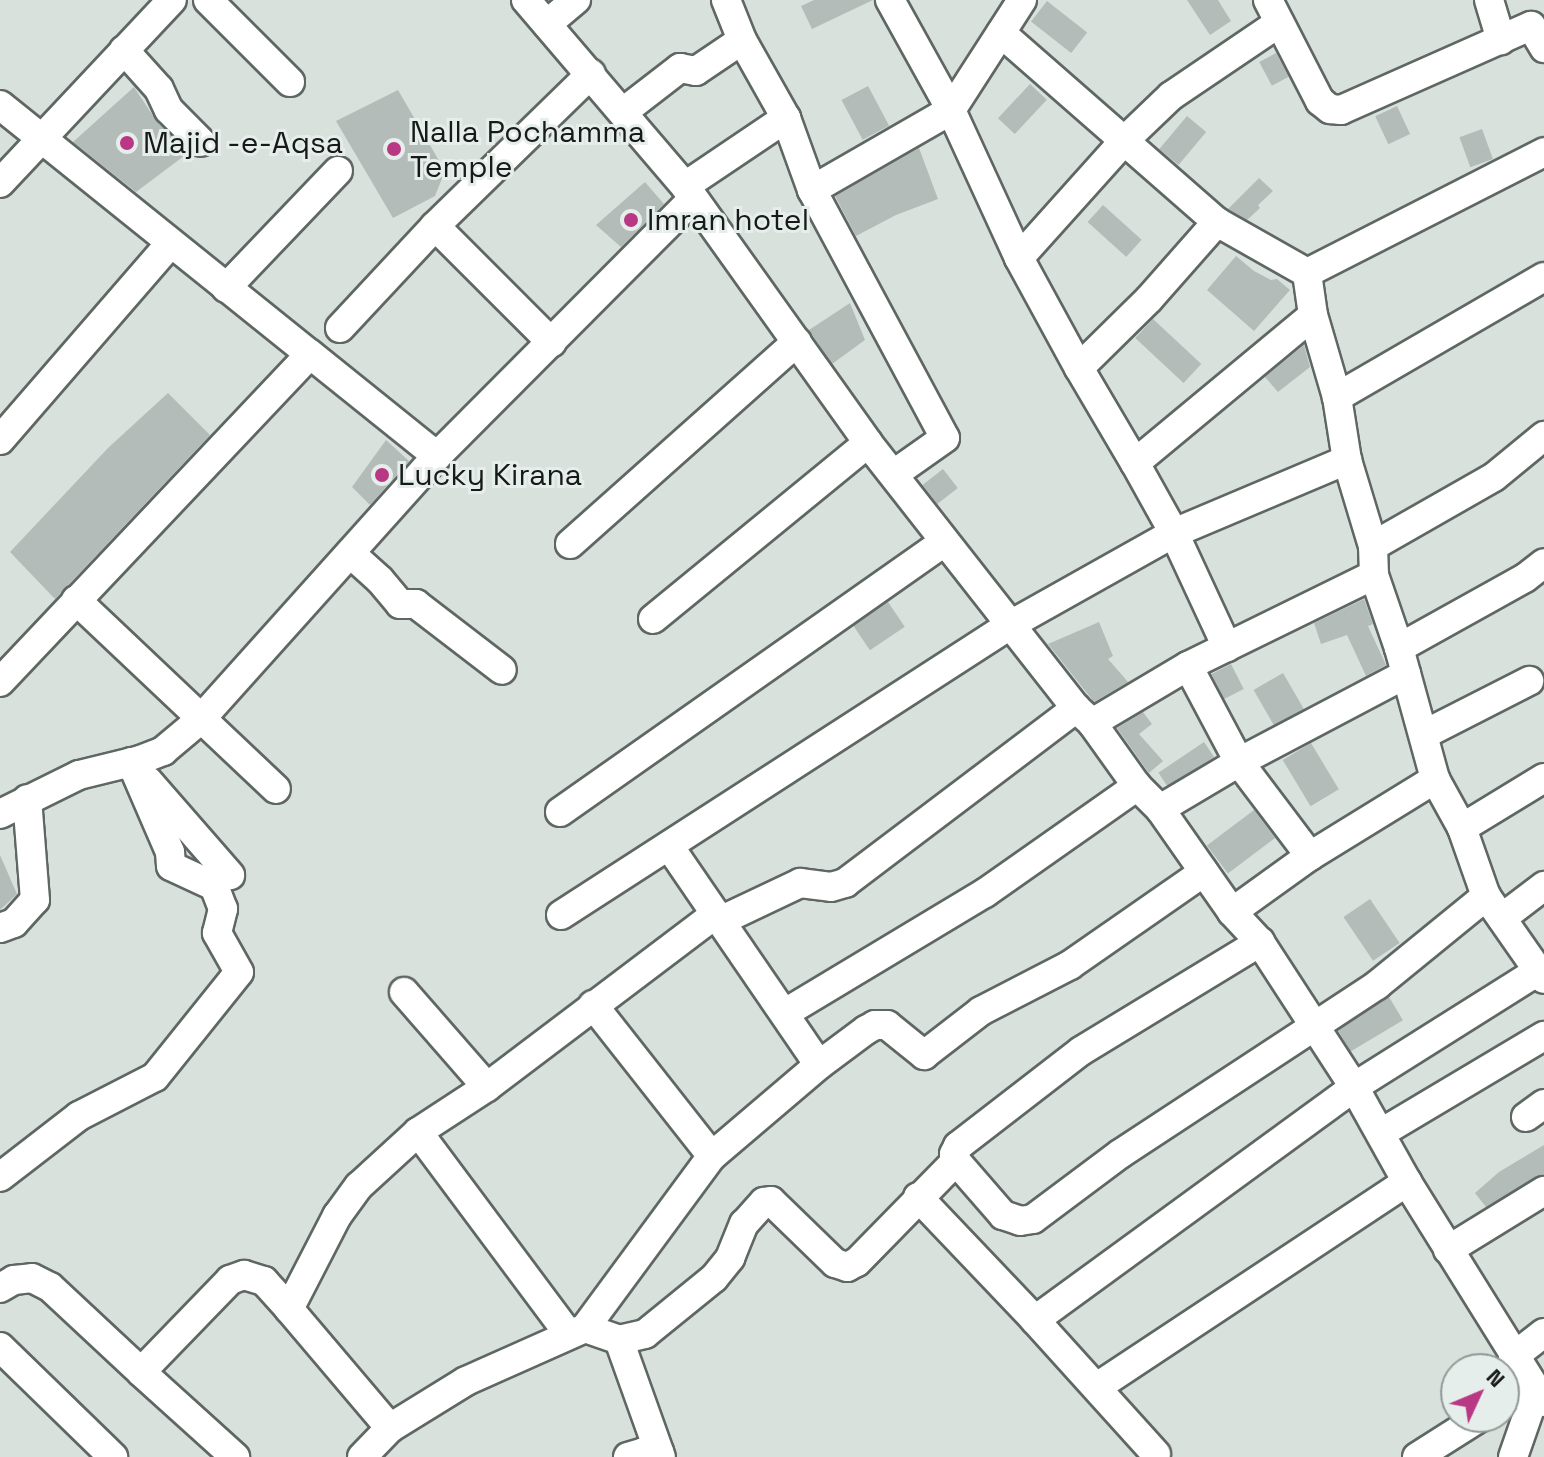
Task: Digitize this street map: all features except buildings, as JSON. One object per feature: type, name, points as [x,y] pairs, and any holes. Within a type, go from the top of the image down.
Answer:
[{"type":"street","points":[[208,0],[290,82]]},
{"type":"street","points":[[526,0],[689,192],[868,443],[1137,786],[1160,809],[1232,912],[1260,942],[1354,1087],[1407,1182],[1511,1353]]},
{"type":"street","points":[[547,24],[576,0]]},
{"type":"street","points":[[726,0],[742,40],[786,118],[812,190],[945,438],[894,474]]},
{"type":"street","points":[[890,0],[951,110],[1019,258],[1174,533],[1227,647]]},
{"type":"street","points":[[812,190],[951,110],[1022,0]]},
{"type":"street","points":[[1489,0],[1501,40]]},
{"type":"street","points":[[0,183],[124,50],[158,5]]},
{"type":"street","points":[[1019,258],[1124,141],[1171,96],[1277,8],[1320,101],[1330,109],[1341,110],[1501,40],[1540,31]]},
{"type":"street","points":[[1001,33],[1217,222],[1307,273]]},
{"type":"street","points":[[623,112],[680,68],[696,71],[742,40]]},
{"type":"street","points":[[124,50],[159,89],[169,110],[201,142]]},
{"type":"street","points":[[340,328],[435,226],[591,74]]},
{"type":"street","points":[[0,105],[437,456]]},
{"type":"street","points":[[0,814],[79,775],[163,751],[200,720],[437,456],[552,343],[689,192],[786,118]]},
{"type":"street","points":[[1307,273],[1544,152]]},
{"type":"street","points":[[226,288],[338,171]]},
{"type":"street","points":[[1079,368],[1149,299],[1217,222]]},
{"type":"street","points":[[435,226],[552,343]]},
{"type":"street","points":[[0,440],[170,244]]},
{"type":"street","points":[[1035,1320],[1354,1087],[1541,975],[1494,907],[1462,828],[1435,779],[1425,734],[1374,575],[1373,546],[1347,460],[1337,397],[1313,315],[1307,273]]},
{"type":"street","points":[[1337,397],[1544,277]]},
{"type":"street","points":[[1135,463],[1313,315]]},
{"type":"street","points":[[570,544],[797,342]]},
{"type":"street","points":[[0,682],[310,354]]},
{"type":"street","points":[[1373,546],[1494,477],[1544,436]]},
{"type":"street","points":[[653,619],[868,443]]},
{"type":"street","points":[[561,915],[1010,625],[1174,533],[1347,460]]},
{"type":"street","points":[[560,812],[944,542]]},
{"type":"street","points":[[350,553],[380,580],[400,604],[416,604],[502,670]]},
{"type":"street","points":[[1160,809],[1402,661],[1544,563]]},
{"type":"street","points":[[289,1309],[337,1216],[359,1186],[418,1132],[487,1087],[593,1005],[718,918],[800,883],[831,887],[845,883],[1084,716],[1374,575]]},
{"type":"street","points":[[76,600],[276,789]]},
{"type":"street","points":[[1188,666],[1239,762],[1310,856]]},
{"type":"street","points":[[1425,734],[1529,681]]},
{"type":"street","points":[[131,762],[230,875]]},
{"type":"street","points":[[0,1177],[79,1116],[155,1077],[239,972],[217,933],[223,909],[214,886],[171,866],[170,852],[131,762]]},
{"type":"street","points":[[1462,828],[1544,778]]},
{"type":"street","points":[[1232,912],[1310,856],[1435,779]]},
{"type":"street","points":[[785,1013],[985,893],[1137,786]]},
{"type":"street","points":[[0,928],[14,923],[35,900],[27,799]]},
{"type":"street","points":[[669,846],[819,1065]]},
{"type":"street","points":[[362,1457],[390,1428],[466,1381],[577,1330],[712,1156],[819,1065],[875,1025],[887,1025],[924,1055],[981,1011],[1070,965],[1204,872]]},
{"type":"street","points":[[1260,942],[1081,1051],[958,1146],[954,1154],[956,1161],[1003,1215],[1020,1221],[1033,1219],[1120,1154],[1494,907],[1544,886]]},
{"type":"street","points":[[404,992],[487,1087]]},
{"type":"street","points":[[593,1005],[712,1156]]},
{"type":"street","points":[[1381,1133],[1544,1036]]},
{"type":"street","points":[[418,1132],[577,1330],[619,1340],[645,1334],[714,1278],[730,1258],[744,1224],[764,1202],[778,1204],[835,1263],[847,1267],[857,1262],[956,1161]]},
{"type":"street","points":[[1097,1387],[1407,1182]]},
{"type":"street","points":[[1448,1250],[1544,1191]]},
{"type":"street","points":[[918,1197],[1156,1454]]},
{"type":"street","points":[[141,1372],[230,1280],[244,1275],[264,1281],[390,1428]]},
{"type":"street","points":[[0,1288],[14,1280],[32,1278],[50,1287],[235,1457]]},
{"type":"street","points":[[1518,1353],[1544,1333]]},
{"type":"street","points":[[619,1340],[660,1455]]},
{"type":"street","points":[[6,1363],[113,1457]]},
{"type":"street","points":[[1513,1457],[1537,1392],[1520,1367]]},
{"type":"street","points":[[1417,1457],[1455,1433]]},
{"type":"street","points":[[628,1457],[644,1452],[660,1455]]},
{"type":"place","name":"Majid -e-Aqsa","points":[[127,143]]},
{"type":"place","name":"Nalla Pochamma Temple","points":[[394,149]]},
{"type":"place","name":"Imran hotel","points":[[631,220]]},
{"type":"place","name":"Lucky Kirana","points":[[382,475]]}]
